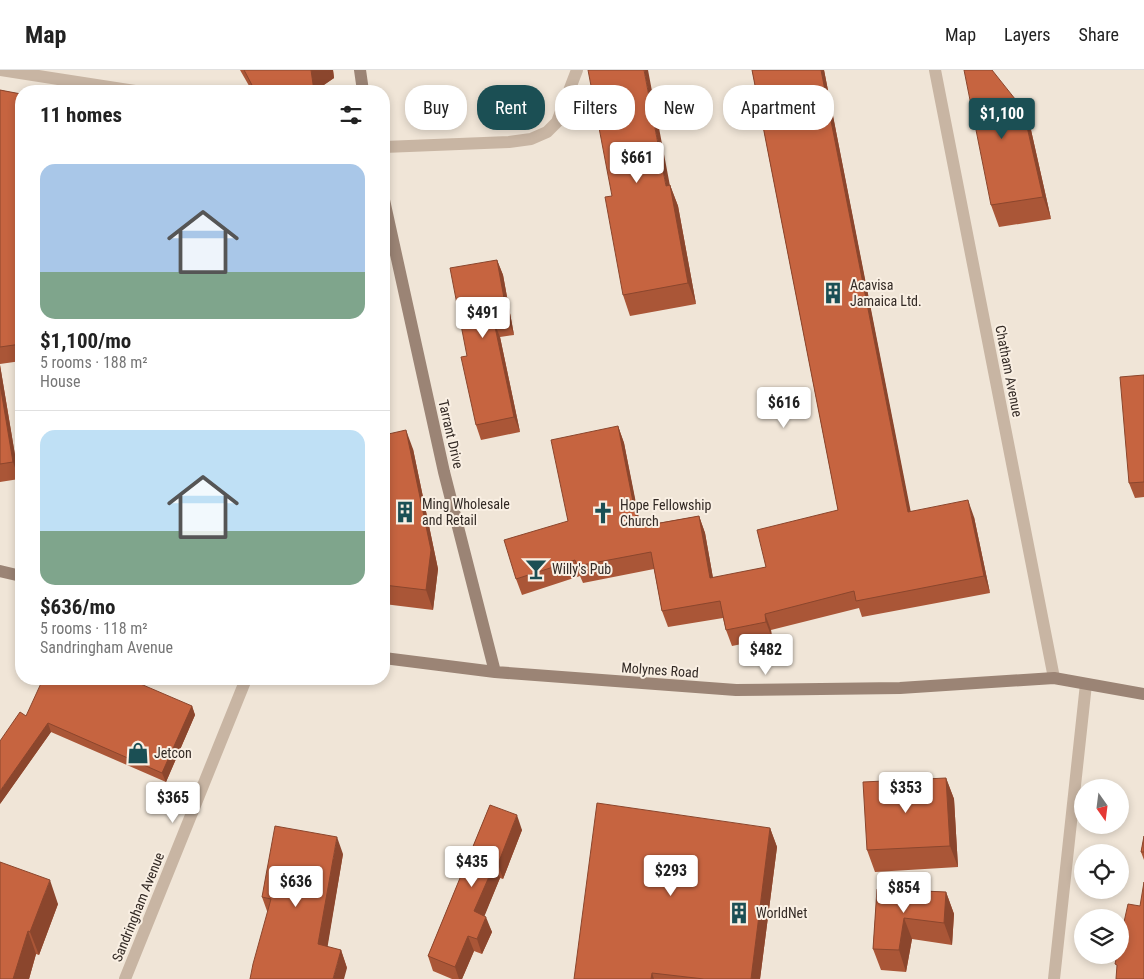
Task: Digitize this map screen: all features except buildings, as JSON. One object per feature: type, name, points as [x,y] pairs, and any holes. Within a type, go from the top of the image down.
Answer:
[{"type":"main road","points":[[360,70],[362,85]]},
{"type":"main road","name":"Tarrant Drive","points":[[390,227],[444,472],[495,672]]},
{"type":"main road","points":[[0,571],[15,575]]},
{"type":"main road","name":"Molynes Road","points":[[390,659],[495,672],[736,690],[900,688],[1054,678],[1144,694]]},
{"type":"street","points":[[0,70],[96,85]]},
{"type":"street","points":[[390,147],[509,142],[531,139],[548,132],[557,122],[577,70]]},
{"type":"street","name":"Chatham Avenue","points":[[935,70],[1054,678]]},
{"type":"street","points":[[1054,979],[1086,684]]},
{"type":"street","name":"Sandringham Avenue","points":[[126,979],[244,685]]},
{"type":"place","name":"Acavisa Jamaica Ltd.","points":[[833,293]]},
{"type":"place","name":"Ming Wholesale and Retail","points":[[405,512]]},
{"type":"place","name":"Hope Fellowship Church","points":[[603,513]]},
{"type":"place","name":"Willy's Pub","points":[[536,569]]},
{"type":"place","name":"Jetcon","points":[[138,753]]},
{"type":"place","name":"WorldNet","points":[[739,913]]}]
